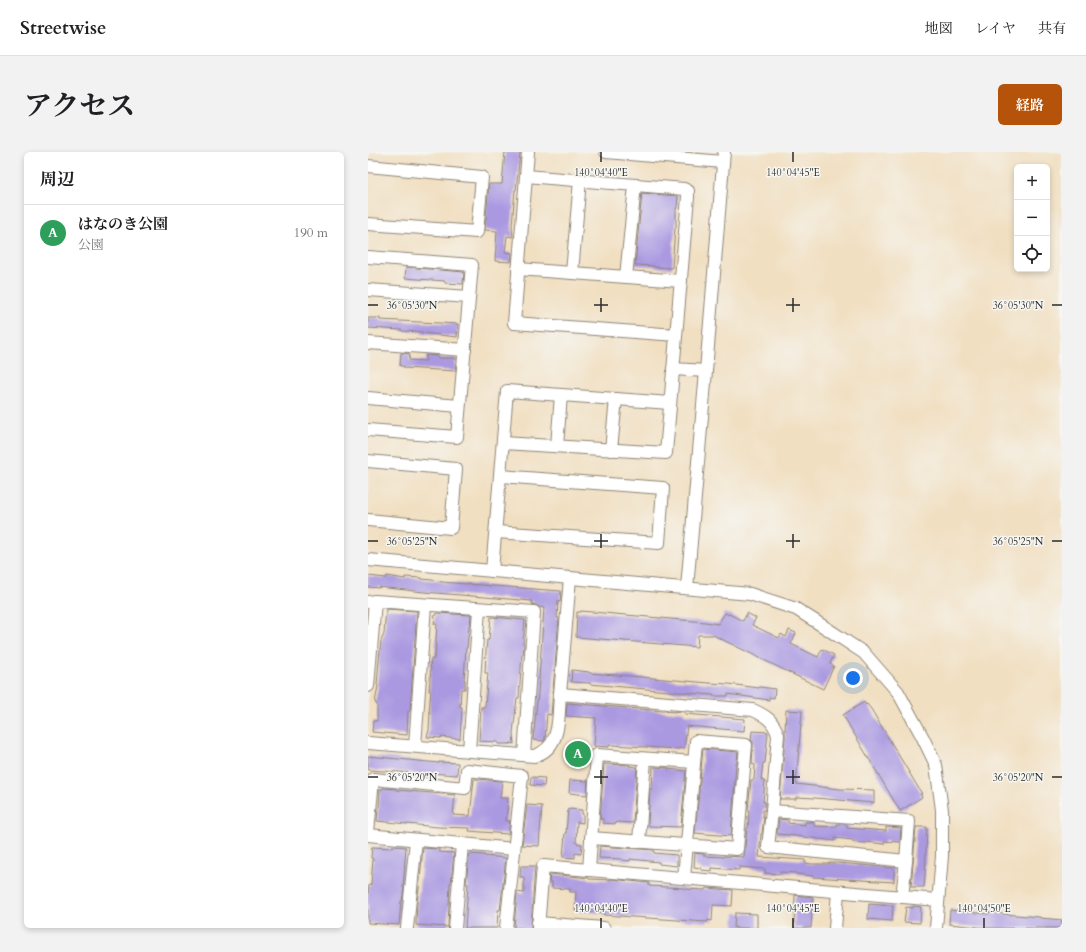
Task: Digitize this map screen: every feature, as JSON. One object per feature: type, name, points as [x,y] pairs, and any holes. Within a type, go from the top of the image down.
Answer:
[{"type":"street","points":[[528,152],[514,323],[676,335]]},
{"type":"street","points":[[606,152],[723,157],[687,588]]},
{"type":"street","points":[[368,166],[482,177],[477,232],[368,224]]},
{"type":"street","points":[[502,443],[666,453],[688,191],[684,189],[526,176]]},
{"type":"street","points":[[572,273],[580,180]]},
{"type":"street","points":[[626,277],[635,185]]},
{"type":"street","points":[[368,257],[472,265],[457,437],[368,430]]},
{"type":"street","points":[[518,269],[681,281]]},
{"type":"street","points":[[368,290],[469,297]]},
{"type":"street","points":[[368,342],[465,350]]},
{"type":"street","points":[[673,369],[706,371]]},
{"type":"street","points":[[492,571],[507,391],[670,403]]},
{"type":"street","points":[[557,446],[561,395]]},
{"type":"street","points":[[368,398],[460,406]]},
{"type":"street","points":[[611,450],[616,399]]},
{"type":"street","points":[[368,461],[456,469],[451,528],[368,520]]},
{"type":"street","points":[[496,532],[659,543],[662,504],[663,488],[500,476]]},
{"type":"street","points":[[368,560],[750,594],[796,609],[864,654],[898,692],[936,765],[942,810],[942,856],[936,928]]},
{"type":"street","points":[[368,743],[534,756],[547,750],[553,743],[557,731],[570,578]]},
{"type":"street","points":[[368,686],[371,602],[534,612],[524,755]]},
{"type":"street","points":[[414,746],[425,605]]},
{"type":"street","points":[[469,751],[479,609]]},
{"type":"street","points":[[560,694],[753,710],[766,716],[775,727],[778,735],[768,847],[906,861]]},
{"type":"street","points":[[590,838],[687,845],[737,850],[746,745],[696,740],[687,845],[684,878]]},
{"type":"street","points":[[589,870],[590,838],[597,756],[694,762]]},
{"type":"street","points":[[639,842],[645,759]]},
{"type":"street","points":[[368,832],[373,779],[465,788],[467,770],[522,776],[506,928]]},
{"type":"street","points":[[772,811],[909,821],[902,897]]},
{"type":"street","points":[[368,835],[514,850]]},
{"type":"street","points":[[407,928],[416,840]]},
{"type":"street","points":[[455,928],[462,844]]},
{"type":"street","points":[[604,928],[538,925],[543,866],[938,900]]},
{"type":"street","points":[[835,928],[838,892]]},
{"type":"building","points":[[505,152],[520,153],[512,225],[513,237],[507,236],[505,252],[512,253],[511,262],[495,261],[497,231],[485,230],[489,184],[502,184]]},
{"type":"building","points":[[642,193],[678,196],[672,268],[635,265]]},
{"type":"building","points":[[406,267],[464,272],[463,284],[405,278]]},
{"type":"building","points":[[368,318],[458,324],[457,337],[422,332],[368,328]]},
{"type":"building","points":[[401,353],[410,354],[409,360],[426,361],[426,355],[438,356],[438,358],[456,358],[455,371],[404,368],[404,366],[400,366]]},
{"type":"building","points":[[368,576],[386,578],[387,576],[405,579],[405,577],[422,578],[441,582],[561,591],[560,602],[558,601],[557,618],[559,618],[551,715],[547,714],[544,741],[533,740],[544,608],[532,604],[532,601],[368,587]]},
{"type":"building","points":[[386,609],[417,611],[407,735],[372,732],[373,721],[377,721],[377,704],[375,703],[378,686],[381,641],[384,634]]},
{"type":"building","points":[[581,611],[718,624],[725,613],[743,621],[747,613],[756,618],[752,625],[779,638],[781,634],[786,637],[789,630],[796,633],[791,644],[818,657],[822,649],[834,655],[830,664],[834,666],[823,689],[713,635],[698,635],[697,647],[576,637],[577,612]]},
{"type":"building","points":[[437,613],[471,615],[466,648],[464,680],[465,689],[461,689],[460,707],[462,707],[460,739],[427,737],[429,730],[431,691],[429,691],[430,668],[431,659],[434,659],[435,656],[437,624],[434,624],[435,615],[437,615]]},
{"type":"building","points":[[491,617],[525,620],[519,698],[517,698],[513,733],[514,744],[498,744],[498,742],[479,741],[481,707],[484,707],[485,705],[488,673],[485,673],[486,651],[487,640],[489,640]]},
{"type":"building","points":[[572,670],[589,673],[775,689],[774,698],[769,697],[769,700],[728,694],[728,696],[713,696],[571,682]]},
{"type":"building","points":[[864,702],[871,709],[922,794],[920,794],[922,797],[900,811],[843,715]]},
{"type":"building","points":[[567,703],[676,711],[685,712],[685,714],[745,719],[744,731],[687,726],[684,749],[613,745],[609,745],[609,747],[594,746],[596,718],[566,716]]},
{"type":"building","points":[[786,710],[802,711],[796,784],[840,789],[874,790],[874,803],[796,797],[796,799],[780,799]]},
{"type":"building","points":[[752,731],[768,732],[765,763],[763,763],[761,779],[762,781],[765,781],[763,802],[765,802],[765,810],[763,810],[764,817],[759,857],[805,860],[805,863],[812,864],[839,863],[894,868],[894,882],[813,877],[797,873],[765,873],[765,869],[739,867],[739,870],[712,868],[712,871],[701,870],[701,868],[694,867],[695,853],[704,854],[704,856],[744,857],[748,828],[751,780],[754,780],[755,765],[752,764]]},
{"type":"building","points":[[703,749],[738,752],[731,836],[695,833]]},
{"type":"building","points":[[368,756],[439,763],[458,763],[457,775],[430,773],[429,775],[368,770]]},
{"type":"building","points":[[604,764],[630,765],[629,766],[637,767],[633,823],[603,823],[603,819],[600,819]]},
{"type":"building","points":[[653,767],[686,771],[681,827],[649,826],[648,824]]},
{"type":"building","points":[[531,777],[545,778],[544,786],[530,785]]},
{"type":"building","points":[[474,779],[502,781],[500,798],[508,798],[506,821],[510,821],[508,834],[469,831],[470,828],[438,827],[377,821],[380,789],[383,788],[455,795],[453,815],[470,816]]},
{"type":"building","points":[[570,780],[588,781],[587,795],[569,793]]},
{"type":"building","points":[[527,805],[542,806],[539,846],[522,845]]},
{"type":"building","points":[[568,809],[582,810],[583,814],[583,823],[577,822],[576,843],[582,844],[581,854],[575,853],[575,858],[563,857]]},
{"type":"building","points":[[779,819],[788,820],[788,823],[805,825],[805,822],[814,822],[814,826],[837,827],[837,824],[847,825],[847,828],[886,831],[886,827],[901,828],[900,842],[884,841],[884,844],[867,843],[835,838],[835,841],[777,834]]},
{"type":"building","points":[[916,827],[927,827],[924,887],[911,887]]},
{"type":"building","points":[[392,846],[406,847],[404,888],[401,901],[399,925],[368,923],[368,895],[369,885],[371,885],[373,859],[371,858],[372,847],[392,848]]},
{"type":"building","points":[[600,846],[654,850],[654,853],[677,855],[677,866],[659,864],[659,862],[630,859],[630,861],[622,859],[599,858]]},
{"type":"building","points":[[423,848],[439,849],[439,852],[454,853],[450,883],[448,927],[416,925]]},
{"type":"building","points":[[469,854],[506,858],[500,910],[498,910],[497,928],[465,928],[468,884],[466,884]]},
{"type":"building","points":[[521,866],[535,866],[531,928],[514,928],[517,892],[524,893],[524,877],[520,877]]},
{"type":"building","points":[[550,874],[589,879],[611,879],[649,883],[649,886],[705,890],[706,888],[733,890],[732,906],[713,905],[712,921],[708,920],[707,922],[604,915],[604,913],[575,911],[576,892],[570,892],[570,889],[552,888],[552,882],[549,881]]},
{"type":"building","points":[[795,895],[813,897],[811,928],[794,928]]},
{"type":"building","points":[[869,904],[893,906],[892,921],[868,919]]},
{"type":"building","points":[[913,906],[921,907],[920,923],[904,922],[906,907],[913,908]]},
{"type":"building","points":[[950,910],[988,914],[988,912],[1062,920],[1062,928],[987,928],[949,924]]},
{"type":"building","points":[[735,913],[757,914],[757,928],[734,928]]},
{"type":"place","name":"はなのき公園","points":[[578,754]]}]
